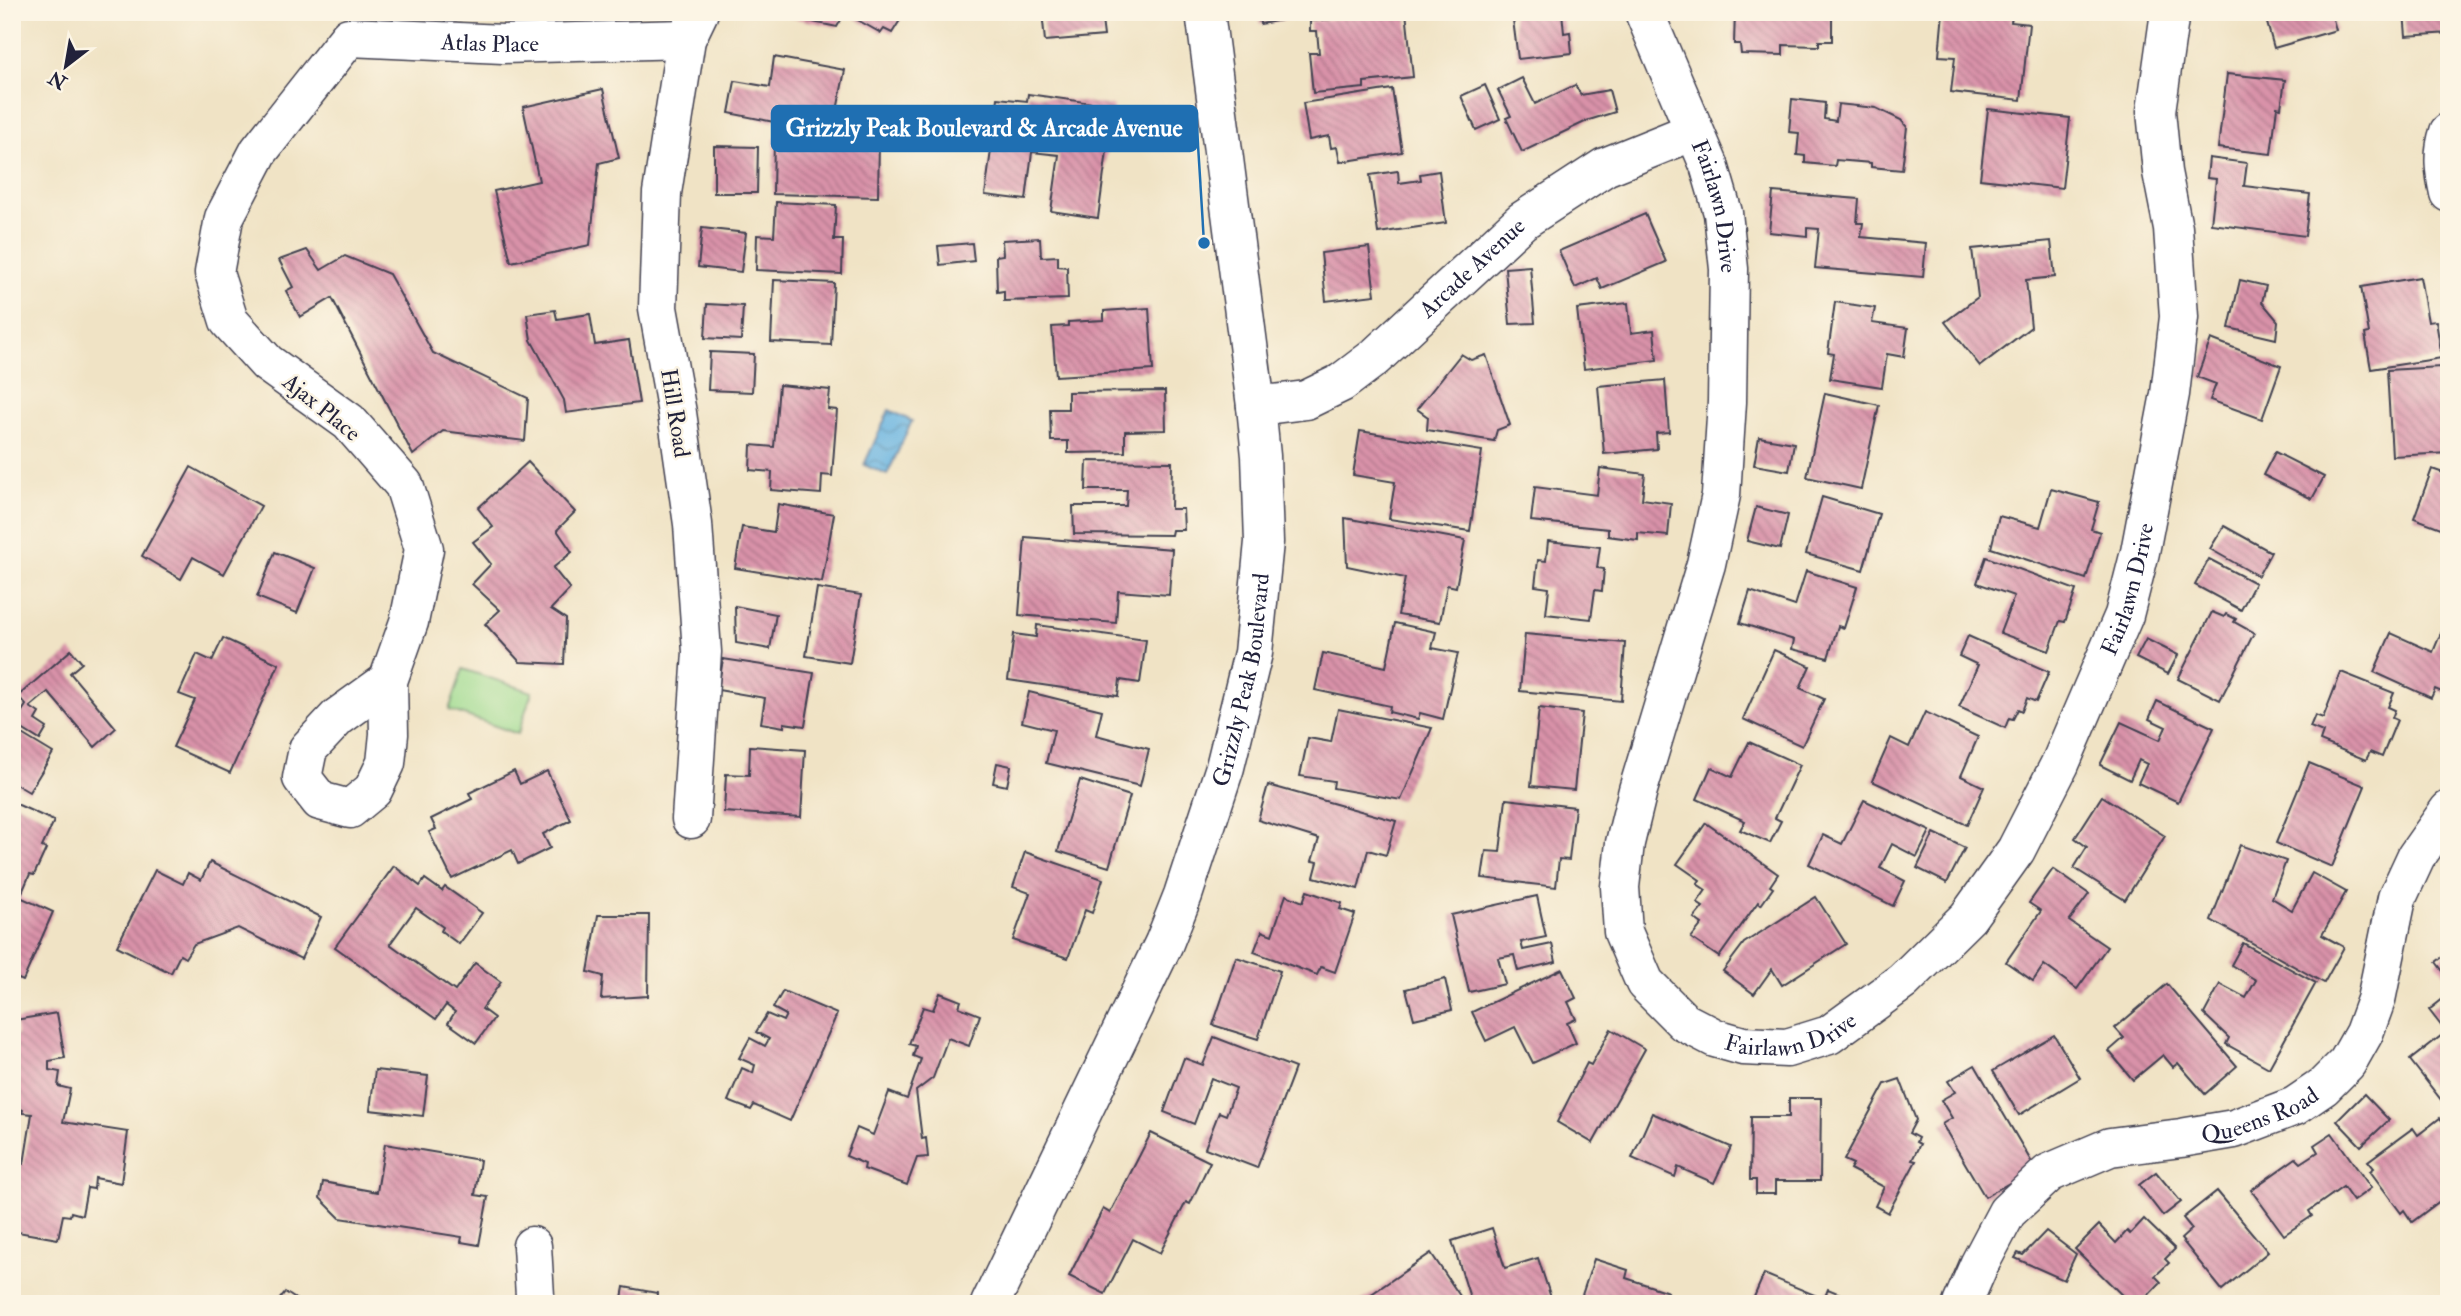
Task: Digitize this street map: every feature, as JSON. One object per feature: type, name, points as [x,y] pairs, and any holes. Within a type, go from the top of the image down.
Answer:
[{"type":"street","name":"Grizzly Peak Boulevard","points":[[990,1304],[1164,943],[1183,895],[1225,767],[1253,653],[1264,542],[1261,456],[1205,12]]},
{"type":"street","name":"Fairlawn Drive","points":[[1644,12],[1709,165],[1723,214],[1729,269],[1727,402],[1721,495],[1706,564],[1638,790],[1625,843],[1620,887],[1623,932],[1645,983],[1684,1022],[1715,1038],[1743,1046],[1787,1048],[1829,1035],[1903,981],[1968,917],[2017,849],[2060,764],[2124,615],[2140,552],[2168,407],[2179,317],[2173,228],[2162,172],[2156,111],[2170,12]]},
{"type":"street","name":"Atlas Place","points":[[224,218],[259,151],[352,25],[503,44],[693,25]]},
{"type":"street","name":"Hill Road","points":[[691,819],[702,652],[693,524],[658,308],[662,193],[693,25]]},
{"type":"street","name":"Arcade Avenue","points":[[1256,406],[1306,400],[1340,383],[1374,358],[1522,221],[1605,167],[1694,131]]},
{"type":"street","points":[[2449,132],[2444,147],[2444,172],[2449,193]]},
{"type":"street","name":"Ajax Place","points":[[224,218],[214,273],[229,321],[267,363],[349,422],[404,485],[424,549],[409,622],[388,681]]},
{"type":"street","name":"Queens Road","points":[[1962,1304],[2007,1212],[2049,1173],[2110,1147],[2181,1138],[2246,1124],[2295,1106],[2323,1087],[2347,1063],[2364,1033],[2376,1000],[2397,898],[2416,857],[2449,810]]},
{"type":"street","points":[[532,1246],[536,1296],[534,1304]]},
{"type":"green space","points":[[463,669],[532,692],[518,734],[449,710]]},
{"type":"water","points":[[889,410],[912,421],[887,475],[864,465]]},
{"type":"building","points":[[763,12],[900,12],[904,14],[892,33],[884,29],[881,33],[845,13],[837,27]]},
{"type":"building","points":[[1042,12],[1101,12],[1104,36],[1045,41]]},
{"type":"building","points":[[1258,12],[1303,12],[1304,16],[1260,24]]},
{"type":"building","points":[[1406,12],[1413,77],[1364,82],[1364,88],[1313,93],[1309,53],[1319,53],[1317,31],[1310,31],[1310,21]]},
{"type":"building","points":[[1512,12],[1562,12],[1564,33],[1570,32],[1572,53],[1518,59]]},
{"type":"building","points":[[1735,12],[1832,12],[1832,41],[1819,41],[1819,46],[1783,45],[1783,55],[1741,54],[1740,44],[1734,44]]},
{"type":"building","points":[[1943,12],[2013,12],[2011,22],[2029,24],[2021,100],[1951,92],[1955,57],[1939,56]]},
{"type":"building","points":[[2264,12],[2331,12],[2336,30],[2274,48]]},
{"type":"building","points":[[2404,12],[2449,12],[2449,33],[2406,36]]},
{"type":"building","points":[[774,57],[845,70],[834,126],[775,115],[774,122],[729,113],[735,81],[770,87]]},
{"type":"building","points":[[2227,74],[2285,80],[2281,108],[2277,107],[2271,154],[2218,148]]},
{"type":"building","points":[[1522,78],[1535,104],[1575,85],[1581,95],[1609,90],[1615,112],[1589,120],[1522,152],[1506,118],[1511,116],[1498,90]]},
{"type":"building","points":[[1485,85],[1500,119],[1476,130],[1461,96]]},
{"type":"building","points":[[603,89],[619,158],[599,163],[590,245],[511,262],[494,191],[539,181],[523,107]]},
{"type":"building","points":[[1392,89],[1402,152],[1340,162],[1337,147],[1331,148],[1329,136],[1309,140],[1303,103]]},
{"type":"building","points":[[1028,94],[1113,106],[1098,218],[1051,211],[1059,155],[1032,152],[1026,200],[985,195],[998,98],[1027,101]]},
{"type":"building","points":[[1792,99],[1825,103],[1824,119],[1836,121],[1838,104],[1876,108],[1901,120],[1907,127],[1902,170],[1871,167],[1871,163],[1836,160],[1835,166],[1805,163],[1805,156],[1797,155],[1799,133],[1789,132]]},
{"type":"building","points":[[1988,109],[2070,118],[2062,188],[1980,179]]},
{"type":"building","points":[[774,138],[879,140],[878,197],[773,194]]},
{"type":"building","points":[[714,146],[758,147],[757,193],[714,193]]},
{"type":"building","points":[[2209,158],[2247,163],[2244,186],[2310,194],[2305,236],[2211,224],[2216,179],[2207,178]]},
{"type":"building","points":[[1398,171],[1399,183],[1421,180],[1420,174],[1439,171],[1446,223],[1378,233],[1370,175]]},
{"type":"building","points":[[1773,192],[1859,199],[1857,223],[1863,223],[1861,237],[1926,243],[1923,277],[1815,268],[1819,229],[1807,228],[1807,236],[1769,232]]},
{"type":"building","points":[[776,202],[836,205],[834,240],[843,240],[842,274],[756,270],[757,235],[774,236]]},
{"type":"building","points":[[1645,214],[1666,262],[1602,289],[1597,278],[1575,288],[1559,251]]},
{"type":"building","points":[[702,228],[746,233],[741,272],[698,267]]},
{"type":"building","points":[[1040,238],[1041,257],[1058,256],[1058,266],[1067,267],[1068,299],[1004,301],[1004,291],[997,292],[996,256],[1003,255],[1002,240]]},
{"type":"building","points":[[2051,241],[2055,277],[2026,280],[2031,327],[1980,366],[1945,322],[1978,297],[1972,249]]},
{"type":"building","points":[[972,243],[974,261],[940,265],[938,246]]},
{"type":"building","points":[[1369,247],[1375,295],[1326,301],[1321,253]]},
{"type":"building","points":[[307,250],[321,270],[345,256],[389,274],[433,353],[528,398],[525,441],[443,431],[413,455],[332,298],[300,317],[286,291],[293,287],[279,260]]},
{"type":"building","points":[[1530,266],[1535,323],[1510,324],[1505,268]]},
{"type":"building","points":[[2420,277],[2428,322],[2436,321],[2442,358],[2371,369],[2365,334],[2369,333],[2361,287]]},
{"type":"building","points":[[774,280],[834,283],[831,345],[771,342]]},
{"type":"building","points":[[2240,280],[2266,286],[2262,302],[2278,321],[2276,339],[2229,328]]},
{"type":"building","points":[[1835,302],[1875,308],[1872,323],[1908,328],[1904,357],[1887,354],[1882,387],[1830,379],[1834,354],[1828,353]]},
{"type":"building","points":[[1628,303],[1631,333],[1654,330],[1657,360],[1584,369],[1577,309]]},
{"type":"building","points":[[707,304],[743,306],[741,340],[705,338]]},
{"type":"building","points":[[1149,308],[1153,370],[1056,376],[1052,327],[1068,326],[1068,322],[1104,320],[1104,311]]},
{"type":"building","points":[[555,310],[557,319],[590,314],[595,345],[629,340],[639,403],[566,413],[564,400],[531,340],[527,314]]},
{"type":"building","points":[[2211,339],[2281,366],[2262,419],[2210,400],[2216,384],[2197,377]]},
{"type":"building","points":[[710,352],[754,354],[752,392],[708,390]]},
{"type":"building","points":[[1461,354],[1471,360],[1486,355],[1510,425],[1497,430],[1494,441],[1427,430],[1428,417],[1417,409]]},
{"type":"building","points":[[2441,367],[2444,408],[2449,408],[2449,453],[2392,456],[2387,370]]},
{"type":"building","points":[[1665,380],[1669,432],[1656,433],[1657,449],[1604,454],[1598,386]]},
{"type":"building","points":[[779,385],[830,390],[828,409],[837,410],[832,476],[822,475],[821,494],[771,490],[772,472],[750,470],[751,445],[774,447]]},
{"type":"building","points":[[1165,391],[1166,430],[1125,431],[1125,452],[1068,453],[1068,441],[1051,441],[1050,409],[1068,409],[1068,392]]},
{"type":"building","points":[[1825,393],[1879,405],[1861,489],[1807,477]]},
{"type":"building","points":[[1360,431],[1482,451],[1470,531],[1389,519],[1395,482],[1353,475]]},
{"type":"building","points":[[1759,437],[1794,443],[1789,471],[1754,465]]},
{"type":"building","points":[[2275,452],[2324,477],[2312,499],[2263,475]]},
{"type":"building","points":[[1087,461],[1172,462],[1171,509],[1183,509],[1184,530],[1172,530],[1171,535],[1074,534],[1073,506],[1126,506],[1127,490],[1086,490]]},
{"type":"building","points":[[528,462],[575,512],[557,530],[572,552],[553,568],[570,589],[551,609],[566,619],[564,664],[520,662],[485,624],[500,610],[472,584],[491,564],[473,542],[493,527],[478,508]]},
{"type":"building","points":[[191,467],[261,506],[224,574],[193,557],[181,579],[142,556]]},
{"type":"building","points":[[1600,468],[1645,474],[1642,499],[1671,503],[1668,536],[1638,533],[1638,540],[1608,536],[1608,529],[1531,521],[1535,487],[1597,495]]},
{"type":"building","points":[[2432,469],[2449,475],[2449,531],[2414,518]]},
{"type":"building","points":[[2051,489],[2099,502],[2091,529],[2100,532],[2086,579],[1991,548],[1999,516],[2040,527]]},
{"type":"building","points":[[1822,497],[1879,514],[1863,570],[1806,554]]},
{"type":"building","points":[[778,504],[834,514],[822,582],[735,568],[742,527],[774,532]]},
{"type":"building","points":[[1756,507],[1788,515],[1780,549],[1747,541]]},
{"type":"building","points":[[1345,518],[1465,540],[1456,587],[1447,585],[1440,622],[1398,615],[1405,578],[1347,566]]},
{"type":"building","points":[[2224,526],[2271,552],[2258,576],[2210,549]]},
{"type":"building","points":[[1025,537],[1172,549],[1169,595],[1118,591],[1116,623],[1019,615]]},
{"type":"building","points":[[1548,541],[1600,547],[1597,568],[1604,569],[1602,591],[1595,590],[1591,619],[1546,614],[1549,588],[1535,586],[1538,560],[1546,561]]},
{"type":"building","points":[[275,552],[315,568],[297,613],[257,597]]},
{"type":"building","points":[[1986,557],[2076,590],[2065,622],[2060,621],[2049,651],[2000,633],[2014,596],[1977,583]]},
{"type":"building","points":[[2209,559],[2255,583],[2241,610],[2195,585]]},
{"type":"building","points":[[1806,571],[1857,587],[1844,628],[1838,626],[1828,658],[1792,649],[1794,640],[1740,623],[1750,591],[1795,606]]},
{"type":"building","points":[[817,588],[861,595],[850,663],[806,656]]},
{"type":"building","points":[[735,606],[776,614],[770,649],[736,643]]},
{"type":"building","points":[[2212,612],[2236,619],[2234,622],[2254,633],[2220,700],[2178,679]]},
{"type":"building","points":[[1395,623],[1436,632],[1432,648],[1458,653],[1443,719],[1420,713],[1418,719],[1389,712],[1390,706],[1315,690],[1323,653],[1386,667]]},
{"type":"building","points":[[1037,625],[1146,640],[1140,683],[1120,680],[1118,696],[1008,680],[1014,634],[1036,637]]},
{"type":"building","points":[[2443,628],[2449,631],[2449,695],[2435,689],[2431,698],[2374,672],[2391,633],[2433,652]]},
{"type":"building","points":[[1525,634],[1625,643],[1621,701],[1520,691]]},
{"type":"building","points":[[1968,636],[2049,672],[2036,702],[2027,698],[2022,711],[2018,709],[2013,719],[2009,718],[2005,728],[1959,707],[1978,665],[1959,656]]},
{"type":"building","points":[[223,638],[279,664],[230,773],[173,747],[195,700],[179,694],[197,654],[212,661]]},
{"type":"building","points":[[2146,639],[2178,655],[2168,674],[2136,658]]},
{"type":"building","points":[[71,650],[82,663],[70,673],[116,728],[95,747],[48,692],[30,707],[39,713],[35,720],[47,728],[40,740],[14,724],[26,705],[18,696]]},
{"type":"building","points":[[1774,650],[1810,666],[1800,688],[1824,699],[1802,746],[1743,719]]},
{"type":"building","points":[[723,659],[814,673],[805,726],[784,723],[784,727],[761,723],[765,698],[718,690]]},
{"type":"building","points":[[2341,672],[2394,693],[2388,707],[2395,710],[2392,718],[2397,720],[2382,757],[2370,752],[2366,760],[2320,741],[2323,732],[2310,727],[2315,715],[2323,718]]},
{"type":"building","points":[[1029,692],[1102,710],[1096,735],[1149,749],[1140,786],[1046,763],[1054,730],[1022,722]]},
{"type":"building","points":[[2157,701],[2214,728],[2178,802],[2138,783],[2147,764],[2139,760],[2130,780],[2100,765],[2121,722],[2160,740],[2166,727],[2149,719]]},
{"type":"building","points":[[1539,708],[1582,713],[1574,790],[1531,786]]},
{"type":"building","points":[[1338,709],[1432,728],[1401,800],[1333,788],[1334,781],[1300,776],[1308,738],[1331,742]]},
{"type":"building","points":[[1925,712],[1978,737],[1961,776],[1984,787],[1967,825],[1872,781],[1891,738],[1909,747]]},
{"type":"building","points":[[20,733],[53,753],[29,792],[12,782],[12,745]]},
{"type":"building","points":[[1749,742],[1800,765],[1775,818],[1781,821],[1770,843],[1740,830],[1745,821],[1697,799],[1711,767],[1732,777]]},
{"type":"building","points":[[750,746],[805,750],[801,817],[724,812],[726,774],[749,775]]},
{"type":"building","points":[[997,763],[1011,766],[1007,786],[993,783]]},
{"type":"building","points":[[2309,763],[2365,786],[2332,867],[2276,843]]},
{"type":"building","points":[[514,771],[520,784],[547,771],[571,820],[543,834],[550,848],[518,864],[512,850],[452,879],[429,832],[436,829],[431,819],[472,799],[469,793]]},
{"type":"building","points":[[1080,780],[1130,796],[1109,867],[1058,851]]},
{"type":"building","points":[[1268,785],[1396,821],[1386,855],[1368,850],[1358,889],[1314,877],[1318,862],[1312,861],[1319,839],[1258,820]]},
{"type":"building","points":[[2102,796],[2165,836],[2125,900],[2074,868],[2087,847],[2075,838]]},
{"type":"building","points":[[1506,799],[1575,807],[1569,860],[1559,859],[1556,887],[1482,878],[1486,851],[1500,852]]},
{"type":"building","points":[[1864,800],[1930,831],[1917,857],[1892,844],[1880,868],[1905,881],[1893,906],[1809,864],[1823,835],[1842,844]]},
{"type":"building","points":[[12,802],[54,821],[42,847],[46,849],[34,875],[30,874],[20,897],[53,912],[23,981],[12,976]]},
{"type":"building","points":[[1706,823],[1778,874],[1770,886],[1773,888],[1761,905],[1758,902],[1719,957],[1691,938],[1702,924],[1694,918],[1703,907],[1697,903],[1706,890],[1697,884],[1700,880],[1677,864]]},
{"type":"building","points":[[1934,833],[1965,848],[1947,883],[1917,868]]},
{"type":"building","points":[[2240,845],[2286,861],[2272,898],[2292,910],[2312,873],[2346,892],[2322,935],[2344,947],[2324,983],[2211,920]]},
{"type":"building","points":[[1025,852],[1103,879],[1092,913],[1085,910],[1068,958],[1013,940],[1030,893],[1013,887]]},
{"type":"building","points":[[210,862],[321,917],[301,959],[238,928],[194,944],[185,958],[180,955],[171,973],[117,946],[155,870],[183,884],[188,873],[201,880]]},
{"type":"building","points":[[394,866],[420,886],[425,879],[442,891],[445,887],[482,913],[459,944],[441,931],[443,927],[416,908],[390,944],[455,991],[475,963],[501,982],[482,1009],[494,1018],[476,1043],[448,1023],[455,1012],[446,1005],[436,1019],[335,947]]},
{"type":"building","points":[[2053,869],[2089,894],[2069,921],[2107,947],[2077,989],[2044,965],[2033,981],[2006,962],[2041,911],[2029,903]]},
{"type":"building","points":[[1307,891],[1342,903],[1340,909],[1355,914],[1335,972],[1321,967],[1317,975],[1254,952],[1262,931],[1272,935],[1286,895],[1303,902]]},
{"type":"building","points":[[1537,896],[1546,937],[1521,942],[1523,950],[1552,944],[1556,962],[1518,971],[1514,955],[1498,958],[1505,984],[1469,992],[1451,915]]},
{"type":"building","points":[[1816,897],[1846,944],[1782,985],[1772,969],[1754,994],[1723,971],[1744,943]]},
{"type":"building","points":[[598,915],[649,915],[648,996],[601,999],[603,976],[588,972]]},
{"type":"building","points":[[2243,943],[2316,983],[2269,1068],[2226,1044],[2229,1038],[2204,1014],[2220,984],[2246,998],[2256,980],[2231,965]]},
{"type":"building","points":[[2449,952],[2449,979],[2436,962]]},
{"type":"building","points":[[1236,957],[1280,971],[1258,1039],[1213,1025]]},
{"type":"building","points":[[1562,969],[1576,998],[1568,1002],[1576,1019],[1567,1023],[1576,1043],[1533,1063],[1515,1027],[1486,1041],[1472,1012]]},
{"type":"building","points":[[1445,979],[1452,1010],[1414,1019],[1406,989]]},
{"type":"building","points":[[2167,984],[2237,1066],[2205,1094],[2178,1063],[2173,1067],[2163,1055],[2133,1080],[2109,1051],[2124,1038],[2115,1028]]},
{"type":"building","points":[[783,991],[837,1014],[790,1121],[754,1105],[751,1110],[728,1101],[742,1068],[753,1073],[755,1065],[739,1058],[750,1038],[765,1046],[769,1039],[756,1032],[767,1014],[783,1021],[786,1015],[773,1008]]},
{"type":"building","points":[[940,993],[961,1001],[959,1007],[980,1015],[969,1046],[948,1038],[933,1078],[916,1091],[922,1139],[926,1138],[928,1157],[917,1158],[907,1185],[864,1169],[865,1164],[846,1156],[857,1128],[873,1135],[889,1092],[907,1099],[921,1059],[913,1056],[916,1046],[909,1044],[923,1007],[933,1010]]},
{"type":"building","points":[[2449,994],[2449,1110],[2410,1060],[2446,1032],[2429,1010]]},
{"type":"building","points":[[57,1013],[65,1058],[49,1061],[49,1070],[60,1072],[58,1086],[70,1089],[63,1122],[128,1132],[121,1183],[95,1178],[94,1189],[87,1188],[82,1215],[71,1212],[70,1216],[63,1215],[58,1239],[12,1231],[12,1161],[24,1164],[32,1114],[22,1113],[23,1110],[13,1102],[12,1036],[17,1035],[15,1020]]},
{"type":"building","points":[[1611,1029],[1645,1049],[1593,1143],[1557,1122],[1587,1063],[1591,1065]]},
{"type":"building","points":[[2054,1035],[2080,1078],[2019,1115],[1993,1071]]},
{"type":"building","points":[[1214,1037],[1295,1068],[1257,1168],[1205,1148],[1219,1112],[1226,1115],[1236,1088],[1211,1078],[1194,1124],[1164,1112],[1184,1058],[1203,1065]]},
{"type":"building","points":[[1975,1065],[2035,1168],[1985,1197],[1942,1124],[1952,1118],[1941,1100],[1955,1092],[1948,1081]]},
{"type":"building","points":[[375,1070],[428,1076],[423,1116],[370,1110]]},
{"type":"building","points":[[1900,1079],[1916,1120],[1909,1133],[1918,1138],[1916,1142],[1920,1144],[1912,1160],[1916,1161],[1888,1213],[1875,1206],[1884,1187],[1850,1169],[1853,1164],[1844,1160],[1885,1084]]},
{"type":"building","points":[[2364,1094],[2389,1120],[2361,1146],[2337,1121]]},
{"type":"building","points":[[1789,1098],[1821,1098],[1820,1181],[1775,1181],[1775,1194],[1756,1194],[1756,1180],[1750,1180],[1751,1117],[1789,1117]]},
{"type":"building","points":[[1652,1113],[1731,1147],[1714,1183],[1678,1167],[1675,1177],[1632,1158]]},
{"type":"building","points":[[2440,1118],[2449,1130],[2449,1177],[2442,1182],[2449,1194],[2412,1222],[2404,1210],[2401,1213],[2370,1171],[2374,1168],[2368,1161],[2413,1128],[2418,1135]]},
{"type":"building","points":[[1151,1133],[1210,1162],[1190,1204],[1186,1202],[1160,1253],[1133,1239],[1105,1294],[1069,1276],[1103,1209],[1110,1213]]},
{"type":"building","points":[[2332,1133],[2371,1188],[2353,1201],[2343,1187],[2309,1211],[2312,1216],[2284,1235],[2251,1190],[2296,1158],[2301,1163],[2318,1152],[2314,1145]]},
{"type":"building","points":[[385,1144],[480,1160],[475,1195],[488,1197],[479,1245],[461,1242],[462,1237],[340,1218],[320,1198],[323,1182],[377,1192]]},
{"type":"building","points":[[2156,1172],[2181,1202],[2163,1216],[2139,1185]]},
{"type":"building","points":[[2217,1191],[2268,1252],[2222,1290],[2181,1239],[2192,1229],[2183,1218]]},
{"type":"building","points":[[2144,1219],[2175,1249],[2165,1259],[2169,1263],[2155,1276],[2161,1282],[2140,1304],[2131,1304],[2075,1249],[2099,1225],[2116,1243],[2127,1231],[2130,1234]]},
{"type":"building","points":[[1492,1228],[1505,1268],[1538,1258],[1553,1304],[1472,1304],[1452,1241]]},
{"type":"building","points":[[2046,1231],[2076,1254],[2064,1280],[2015,1258],[2018,1253],[2023,1255]]},
{"type":"building","points":[[1431,1253],[1460,1296],[1449,1304],[1357,1304]]},
{"type":"building","points":[[1594,1259],[1628,1270],[1626,1278],[1668,1292],[1664,1304],[1579,1304]]},
{"type":"building","points":[[1764,1274],[1824,1299],[1828,1289],[1864,1304],[1751,1304]]},
{"type":"building","points":[[624,1287],[657,1293],[656,1304],[621,1304]]},
{"type":"building","points":[[285,1292],[303,1304],[276,1304]]},
{"type":"place","name":"Grizzly Peak Boulevard & Arcade Avenue","points":[[1204,243]]}]
